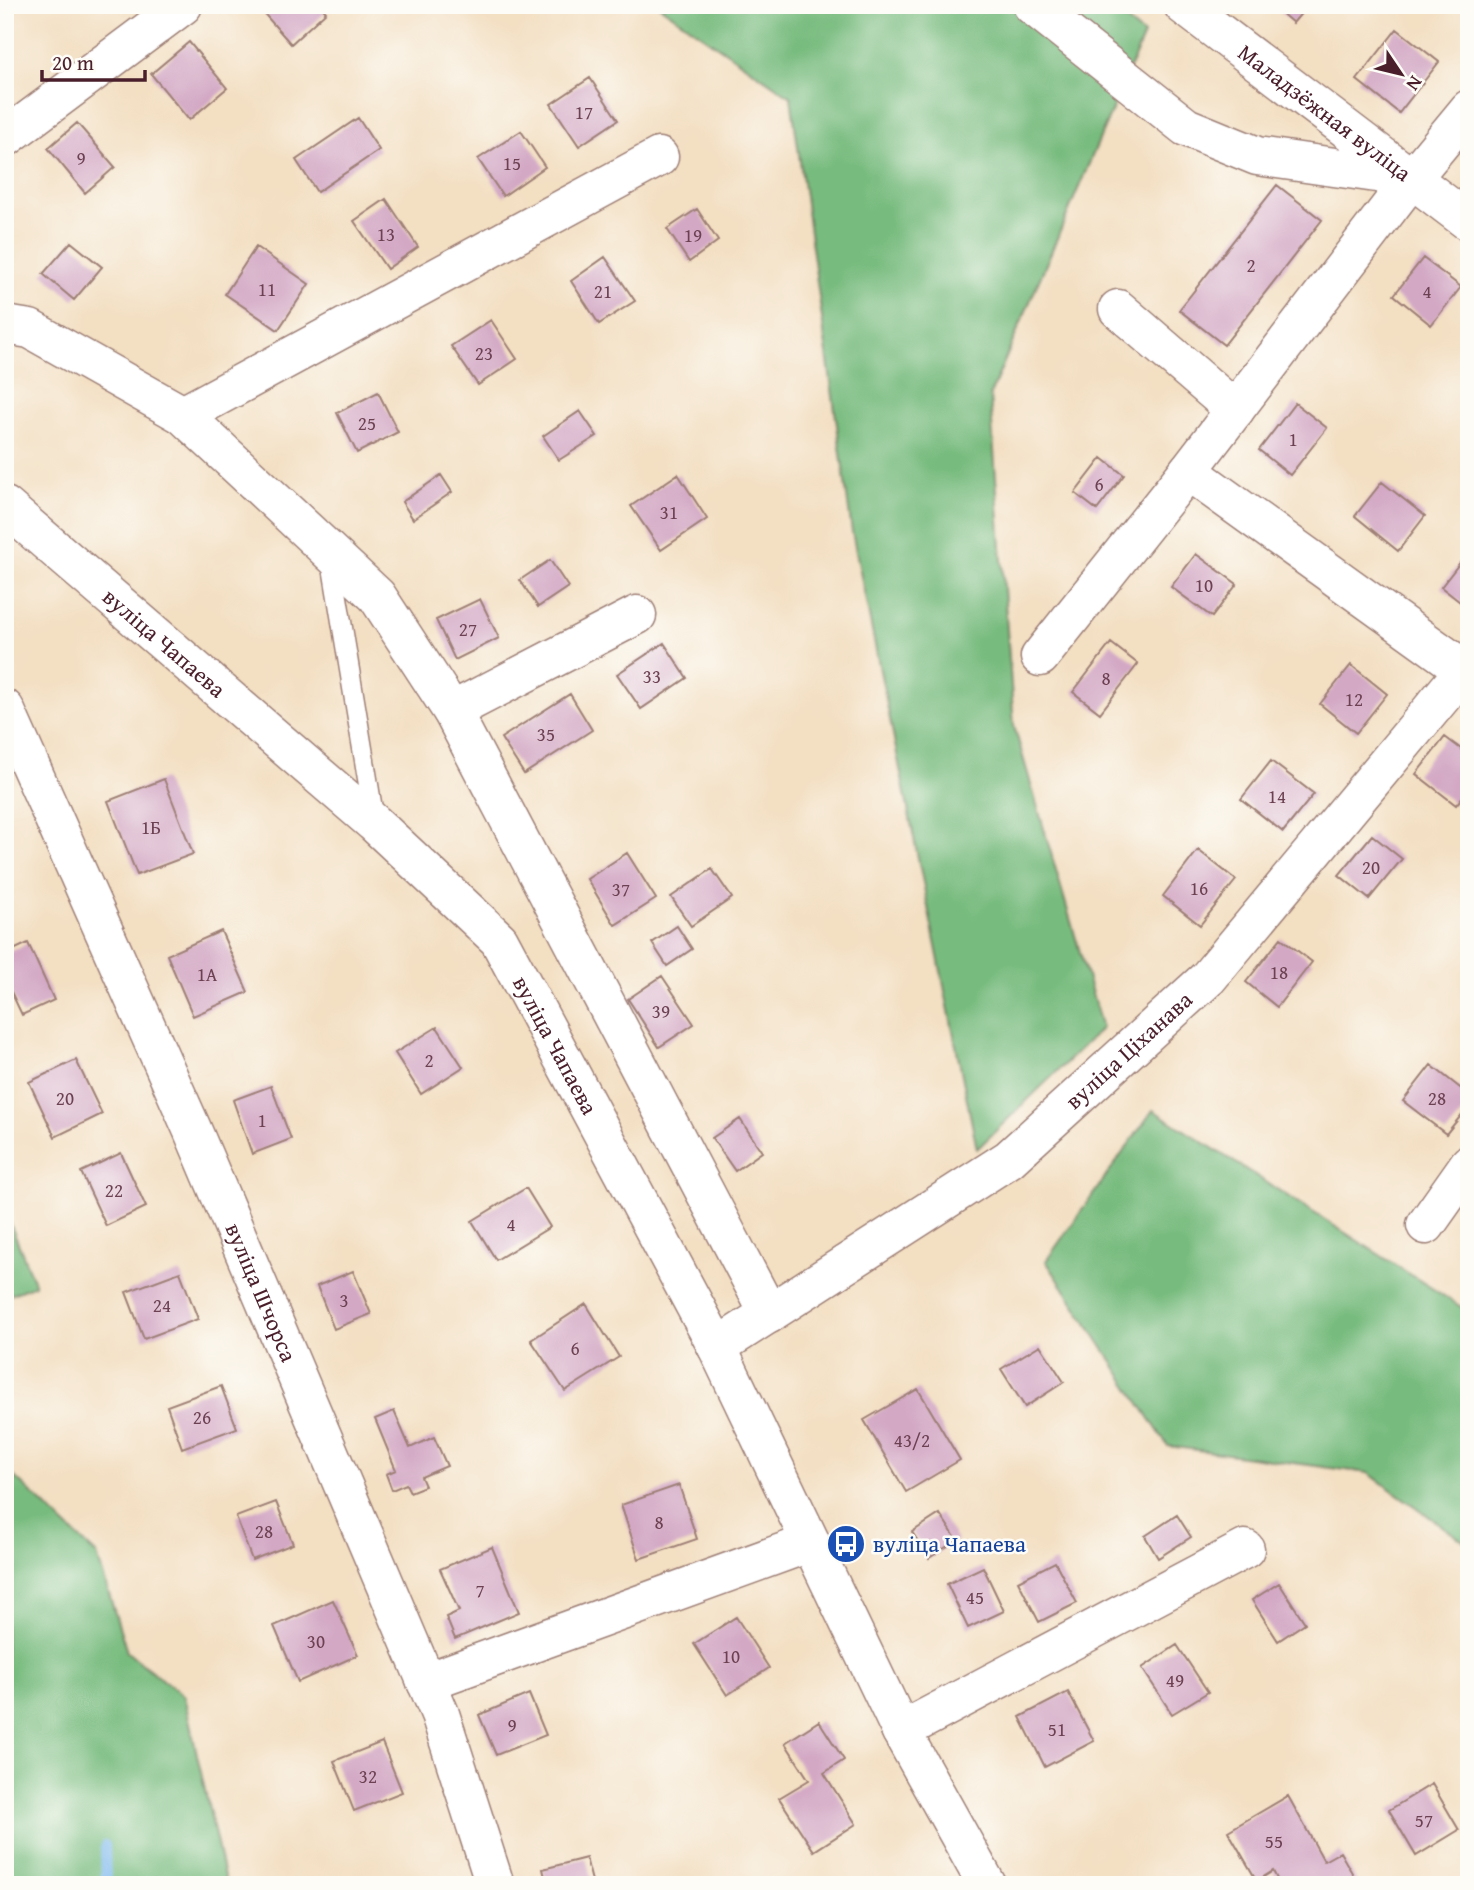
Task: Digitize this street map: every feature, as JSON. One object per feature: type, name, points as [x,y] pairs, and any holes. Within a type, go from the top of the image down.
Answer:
[{"type":"street","points":[[5,138],[183,5]]},
{"type":"street","points":[[1032,5],[1186,127],[1257,156],[1412,178]]},
{"type":"street","name":"Маладзёжная вуліца","points":[[1183,5],[1469,222]]},
{"type":"street","points":[[1040,657],[1188,471],[1412,178],[1469,109]]},
{"type":"street","points":[[183,415],[660,157]]},
{"type":"street","points":[[1118,309],[1235,410]]},
{"type":"street","points":[[5,325],[30,329],[183,415],[377,596],[452,710],[769,1314]]},
{"type":"street","name":"вуліца Ціханава","points":[[717,1347],[1009,1159],[1208,978],[1467,671],[1188,471]]},
{"type":"street","name":"вуліца Чапаева","points":[[5,506],[374,822],[499,940],[717,1347],[901,1731],[987,1885]]},
{"type":"street","points":[[452,710],[637,615]]},
{"type":"street","name":"вуліца Шчорса","points":[[5,709],[192,1129],[440,1714],[495,1885]]},
{"type":"street","points":[[1426,1225],[1469,1164]]},
{"type":"street","points":[[426,1682],[809,1543]]},
{"type":"street","points":[[901,1731],[1245,1549]]},
{"type":"lane","points":[[331,553],[374,822]]},
{"type":"green space","points":[[658,5],[1108,5],[1144,35],[990,395],[1014,726],[1102,1028],[977,1149],[852,532],[791,97]]},
{"type":"green space","points":[[1153,1110],[1469,1312],[1469,1545],[1368,1473],[1168,1446],[1046,1261]]},
{"type":"green space","points":[[5,1211],[35,1285],[5,1297]]},
{"type":"green space","points":[[5,1468],[97,1555],[127,1652],[184,1696],[226,1885],[5,1885]]},
{"type":"building","points":[[264,5],[320,5],[326,12],[291,44],[260,9]]},
{"type":"building","points":[[1272,5],[1308,5],[1293,23]]},
{"type":"building","points":[[1397,29],[1439,62],[1399,113],[1357,80]]},
{"type":"building","points":[[189,42],[227,88],[189,120],[151,74]]},
{"type":"building","points":[[590,78],[618,120],[579,146],[551,104]]},
{"type":"building","points":[[358,118],[379,150],[317,192],[296,160]]},
{"type":"building","points":[[77,123],[115,167],[85,193],[48,148]]},
{"type":"building","points":[[521,131],[545,167],[503,196],[478,159]]},
{"type":"building","points":[[1277,185],[1322,220],[1224,345],[1179,310]]},
{"type":"building","points":[[386,199],[418,247],[387,269],[354,221]]},
{"type":"building","points":[[697,209],[718,241],[689,262],[667,229]]},
{"type":"building","points":[[71,242],[102,267],[74,300],[43,274]]},
{"type":"building","points":[[256,247],[309,284],[278,330],[225,294]]},
{"type":"building","points":[[605,257],[635,301],[599,324],[571,281]]},
{"type":"building","points":[[1423,258],[1461,287],[1431,325],[1394,295]]},
{"type":"building","points":[[491,320],[517,359],[478,385],[451,346]]},
{"type":"building","points":[[378,392],[398,432],[357,453],[337,413]]},
{"type":"building","points":[[1295,403],[1327,428],[1290,475],[1259,450]]},
{"type":"building","points":[[580,411],[597,436],[559,460],[543,436]]},
{"type":"building","points":[[1102,458],[1124,475],[1097,510],[1075,493]]},
{"type":"building","points":[[678,474],[707,519],[661,550],[631,506]]},
{"type":"building","points":[[441,475],[452,492],[413,519],[402,502]]},
{"type":"building","points":[[1382,482],[1425,516],[1398,551],[1355,516]]},
{"type":"building","points":[[1469,551],[1469,609],[1441,587]]},
{"type":"building","points":[[1196,554],[1237,584],[1212,617],[1171,587]]},
{"type":"building","points":[[550,560],[568,587],[538,607],[520,580]]},
{"type":"building","points":[[480,599],[499,638],[455,660],[436,620]]},
{"type":"building","points":[[664,643],[687,678],[641,709],[617,674]]},
{"type":"building","points":[[1111,643],[1138,664],[1100,713],[1073,692]]},
{"type":"building","points":[[1351,665],[1387,694],[1356,733],[1320,704]]},
{"type":"building","points":[[570,694],[592,730],[524,774],[501,738]]},
{"type":"building","points":[[1445,737],[1469,755],[1469,789],[1456,805],[1416,774]]},
{"type":"building","points":[[1271,761],[1314,794],[1283,832],[1241,799]]},
{"type":"building","points":[[164,779],[193,854],[137,875],[108,801]]},
{"type":"building","points":[[1372,835],[1402,859],[1369,899],[1339,875]]},
{"type":"building","points":[[1198,850],[1236,880],[1200,925],[1163,896]]},
{"type":"building","points":[[627,853],[656,899],[615,925],[587,879]]},
{"type":"building","points":[[712,869],[732,898],[691,926],[671,897]]},
{"type":"building","points":[[677,926],[692,949],[667,966],[652,943]]},
{"type":"building","points":[[221,931],[248,992],[193,1016],[167,955]]},
{"type":"building","points":[[1281,938],[1312,962],[1277,1007],[1246,982]]},
{"type":"building","points":[[28,943],[54,1000],[22,1015],[5,979],[5,954]]},
{"type":"building","points":[[662,976],[694,1024],[659,1047],[628,999]]},
{"type":"building","points":[[437,1027],[463,1067],[421,1094],[395,1053]]},
{"type":"building","points":[[76,1060],[102,1114],[55,1137],[29,1082]]},
{"type":"building","points":[[1431,1065],[1469,1095],[1469,1106],[1446,1134],[1403,1101]]},
{"type":"building","points":[[271,1086],[291,1139],[252,1154],[233,1100]]},
{"type":"building","points":[[740,1119],[762,1152],[735,1171],[712,1138]]},
{"type":"building","points":[[121,1153],[146,1207],[106,1226],[81,1172]]},
{"type":"building","points":[[526,1188],[550,1227],[496,1260],[472,1221]]},
{"type":"building","points":[[353,1271],[371,1314],[334,1329],[317,1286]]},
{"type":"building","points":[[180,1272],[198,1319],[144,1339],[126,1292]]},
{"type":"building","points":[[586,1304],[619,1357],[565,1391],[531,1340]]},
{"type":"building","points":[[1040,1345],[1064,1382],[1025,1407],[1001,1369]]},
{"type":"building","points":[[221,1386],[237,1428],[182,1448],[167,1406]]},
{"type":"building","points":[[918,1389],[960,1460],[906,1492],[864,1420]]},
{"type":"building","points":[[394,1411],[410,1448],[434,1437],[447,1466],[421,1477],[425,1486],[410,1492],[406,1484],[392,1490],[386,1474],[396,1470],[375,1419]]},
{"type":"building","points":[[679,1485],[697,1539],[639,1559],[621,1505]]},
{"type":"building","points":[[276,1502],[293,1544],[252,1560],[236,1517]]},
{"type":"building","points":[[940,1514],[957,1540],[929,1558],[912,1532]]},
{"type":"building","points":[[1177,1515],[1191,1537],[1158,1558],[1145,1536]]},
{"type":"building","points":[[492,1547],[519,1612],[455,1639],[446,1617],[459,1611],[440,1569]]},
{"type":"building","points":[[1055,1562],[1077,1603],[1039,1622],[1018,1581]]},
{"type":"building","points":[[983,1567],[1004,1611],[968,1628],[947,1584]]},
{"type":"building","points":[[1279,1583],[1305,1623],[1278,1641],[1252,1600]]},
{"type":"building","points":[[333,1600],[358,1655],[298,1682],[274,1626]]},
{"type":"building","points":[[736,1617],[769,1668],[727,1695],[694,1644]]},
{"type":"building","points":[[1177,1645],[1208,1692],[1172,1714],[1142,1668]]},
{"type":"building","points":[[1068,1692],[1094,1741],[1045,1767],[1020,1717]]},
{"type":"building","points":[[529,1694],[546,1735],[496,1755],[479,1715]]},
{"type":"building","points":[[819,1721],[844,1760],[824,1773],[856,1824],[814,1851],[779,1798],[809,1780],[785,1743]]},
{"type":"building","points":[[382,1742],[402,1792],[354,1811],[334,1761]]},
{"type":"building","points":[[1432,1784],[1459,1830],[1416,1856],[1389,1810]]},
{"type":"building","points":[[1288,1796],[1324,1861],[1340,1852],[1359,1885],[1280,1885],[1273,1871],[1257,1881],[1228,1831]]},
{"type":"building","points":[[586,1858],[593,1885],[547,1885],[543,1869]]},
{"type":"waterway","points":[[105,1845],[106,1885]]},
{"type":"place","name":"вуліца Чапаева","points":[[846,1544]]}]
